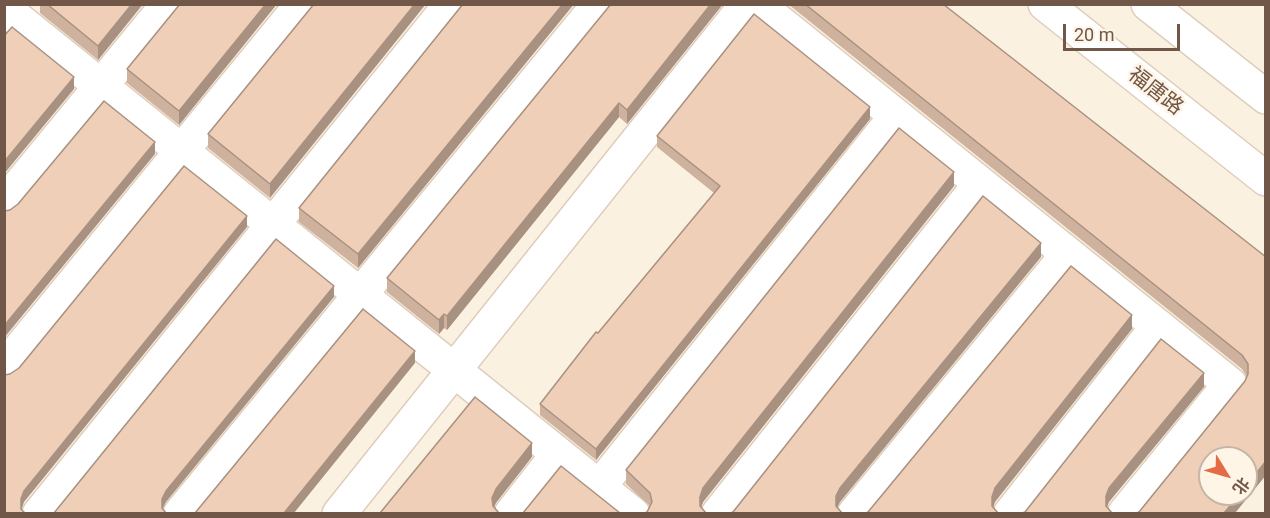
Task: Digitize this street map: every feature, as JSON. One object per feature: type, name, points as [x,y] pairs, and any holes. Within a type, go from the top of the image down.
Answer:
[{"type":"street","points":[[4,204],[168,4]]},
{"type":"street","points":[[4,368],[302,4]]},
{"type":"street","points":[[39,513],[451,4]]},
{"type":"street","points":[[180,513],[599,4]]},
{"type":"street","points":[[339,513],[747,4]]},
{"type":"street","points":[[757,4],[1230,384],[1124,513]]},
{"type":"street","name":"福唐路","points":[[1045,4],[1266,179]]},
{"type":"street","points":[[1148,4],[1266,97]]},
{"type":"street","points":[[4,8],[633,513]]},
{"type":"street","points":[[599,487],[896,116]]},
{"type":"street","points":[[718,513],[980,184]]},
{"type":"street","points":[[854,513],[1067,255]]},
{"type":"street","points":[[1010,513],[1158,327]]},
{"type":"street","points":[[511,513],[558,454]]},
{"type":"building","points":[[47,4],[132,4],[98,46]]},
{"type":"building","points":[[180,4],[266,4],[179,111],[127,69]]},
{"type":"building","points":[[314,4],[415,4],[270,184],[208,134]]},
{"type":"building","points":[[463,4],[563,4],[358,254],[299,208]]},
{"type":"building","points":[[611,4],[711,4],[627,110],[619,103],[447,316],[444,314],[439,320],[387,278]]},
{"type":"building","points":[[805,4],[943,4],[1266,257],[1266,461],[1258,471],[1258,446],[1198,446],[1198,506],[1230,506],[1224,513],[1136,513],[1245,381],[1248,364],[1242,355]]},
{"type":"building","points":[[754,14],[870,107],[596,449],[540,404],[596,332],[598,333],[720,186],[657,136]]},
{"type":"building","points":[[12,27],[74,77],[4,162],[4,36]]},
{"type":"building","points":[[104,101],[155,142],[4,326],[4,211],[18,204]]},
{"type":"building","points":[[899,128],[954,172],[703,488],[700,506],[706,513],[645,513],[652,502],[650,493],[626,470]]},
{"type":"building","points":[[184,166],[247,216],[24,491],[21,509],[25,513],[4,513],[4,375],[19,368]]},
{"type":"building","points":[[983,196],[1041,243],[840,488],[836,496],[836,506],[842,513],[730,513],[733,512]]},
{"type":"building","points":[[276,239],[334,286],[166,491],[162,499],[162,508],[166,513],[54,513]]},
{"type":"building","points":[[1071,266],[1132,315],[995,488],[992,506],[998,513],[866,513],[868,512]]},
{"type":"building","points":[[363,309],[415,351],[284,513],[195,513]]},
{"type":"building","points":[[1161,339],[1204,373],[1109,488],[1106,506],[1112,513],[1022,513],[1025,512]]},
{"type":"building","points":[[475,397],[532,443],[496,489],[492,498],[493,506],[499,513],[380,513]]},
{"type":"building","points":[[561,466],[620,513],[523,513]]}]
